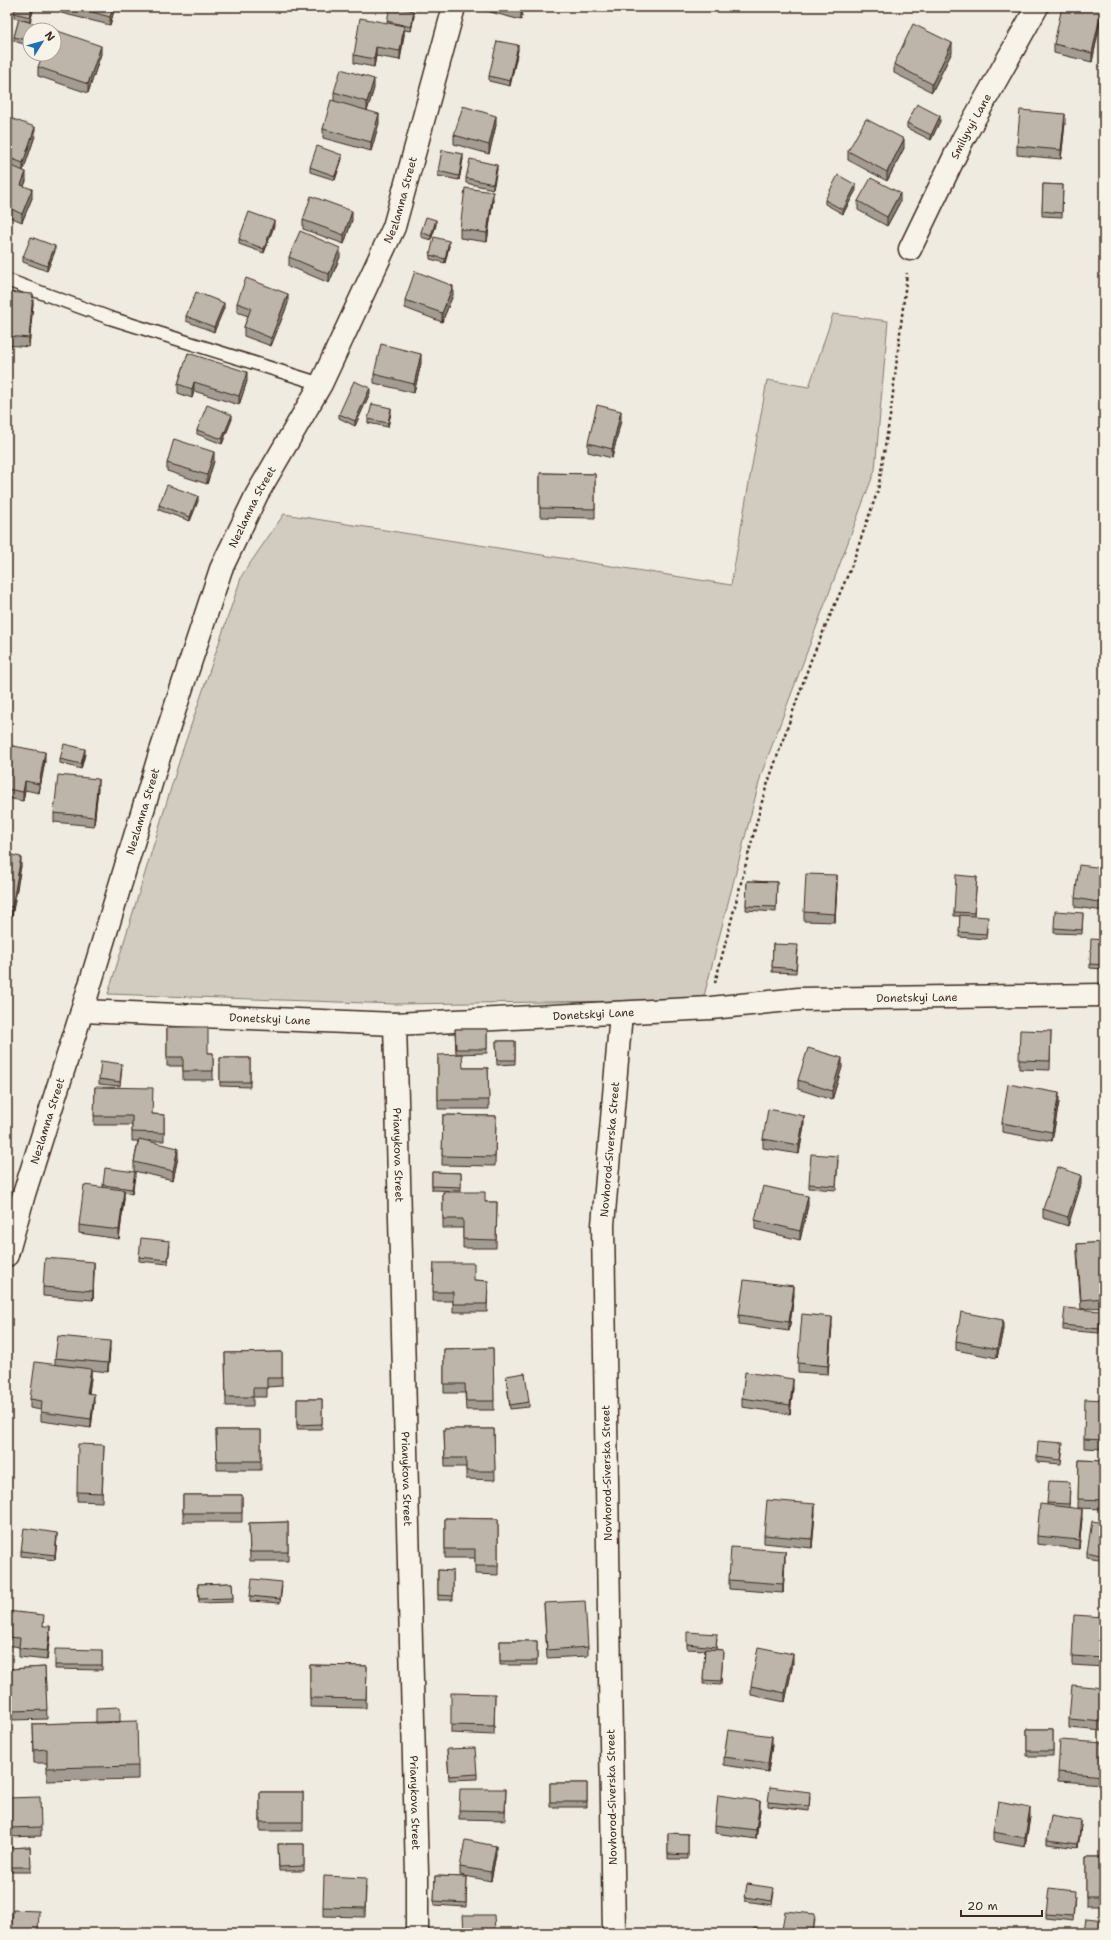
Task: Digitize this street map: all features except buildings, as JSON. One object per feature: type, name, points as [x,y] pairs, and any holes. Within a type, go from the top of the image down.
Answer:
[{"type":"street","name":"Nezlamna Street","points":[[7,1255],[24,1194],[82,1011],[159,757],[221,569],[257,494],[321,384],[394,227],[454,7]]},
{"type":"street","name":"Smilyvyi Lane","points":[[910,249],[963,139],[1037,7]]},
{"type":"street","name":"Donetskyi Lane","points":[[82,1011],[395,1024],[711,1008],[799,999],[1104,995]]},
{"type":"street","name":"Novhorod-Siverska Street","points":[[614,1933],[603,1224],[621,1013]]},
{"type":"street","name":"Prianykova Street","points":[[395,1024],[417,1874],[417,1933]]},
{"type":"lane","points":[[7,280],[110,318],[321,384]]},
{"type":"path","points":[[711,1008],[718,969],[764,794],[811,660],[850,570],[878,490],[891,410],[910,249]]},
{"type":"shaded area","points":[[833,314],[888,321],[875,470],[761,775],[703,1000],[395,1004],[108,994],[182,752],[242,575],[284,514],[731,585],[767,380],[809,387]]}]
